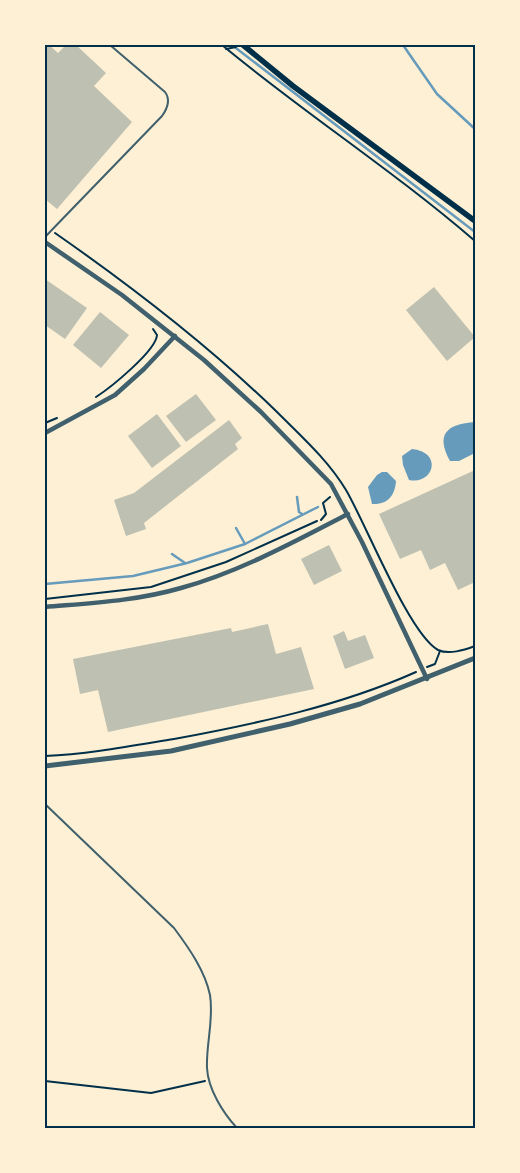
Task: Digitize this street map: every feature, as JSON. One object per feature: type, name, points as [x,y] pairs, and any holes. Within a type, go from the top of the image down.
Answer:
[{"type":"main road","points":[[242,46],[475,221]]},
{"type":"street","points":[[45,242],[157,320],[261,412],[312,463],[337,494],[348,514],[427,678]]},
{"type":"street","points":[[45,433],[115,395],[139,374],[175,336]]},
{"type":"street","points":[[45,607],[110,602],[180,588],[259,558],[348,514]]},
{"type":"street","points":[[45,766],[171,751],[290,724],[360,704],[475,658]]},
{"type":"lane","points":[[45,237],[162,116],[168,106],[165,92],[110,45]]},
{"type":"lane","points":[[45,804],[174,928],[189,948],[200,969],[209,994],[212,1019],[207,1069],[210,1080],[228,1118],[237,1128]]},
{"type":"path","points":[[222,45],[319,122],[448,218],[475,241]]},
{"type":"path","points":[[226,49],[242,46]]},
{"type":"path","points":[[90,400],[122,377],[154,343],[157,335],[153,328],[163,312]]},
{"type":"path","points":[[45,423],[60,416]]},
{"type":"path","points":[[45,599],[151,587],[226,562],[322,519],[326,514],[323,503],[337,494]]},
{"type":"path","points":[[45,756],[94,752],[212,732],[263,720],[357,694],[435,664],[440,651]]},
{"type":"path","points":[[45,1081],[151,1094],[210,1080]]},
{"type":"water","points":[[475,422],[475,453],[459,461],[450,461],[444,444],[446,432],[457,425]]},
{"type":"water","points":[[412,449],[422,451],[431,461],[429,473],[424,478],[418,480],[409,480],[403,465],[402,456]]},
{"type":"water","points":[[387,472],[396,481],[394,491],[386,501],[372,504],[368,487],[377,475]]},
{"type":"building","points":[[45,45],[49,45],[58,53],[66,45],[76,45],[106,73],[94,86],[132,122],[57,209],[45,199]]},
{"type":"building","points":[[45,279],[87,308],[65,339],[45,325]]},
{"type":"building","points":[[434,287],[475,337],[447,361],[406,310]]},
{"type":"building","points":[[100,312],[129,335],[101,368],[73,345]]},
{"type":"building","points":[[196,394],[216,420],[186,442],[166,416]]},
{"type":"building","points":[[157,414],[181,446],[152,468],[128,436]]},
{"type":"building","points":[[229,420],[242,438],[235,444],[238,449],[144,523],[146,529],[126,536],[114,500],[134,493]]},
{"type":"building","points":[[475,470],[475,582],[458,590],[445,563],[430,570],[421,550],[400,559],[379,514]]},
{"type":"building","points":[[329,545],[342,571],[314,585],[301,559]]},
{"type":"building","points":[[268,624],[276,654],[301,647],[314,689],[108,732],[98,690],[80,694],[73,659],[231,628],[232,632]]},
{"type":"building","points":[[344,631],[348,641],[365,635],[374,658],[345,669],[333,636]]},
{"type":"waterway","points":[[232,45],[475,232]]},
{"type":"waterway","points":[[403,45],[437,94],[475,129]]},
{"type":"waterway","points":[[297,497],[299,512],[302,514]]},
{"type":"waterway","points":[[45,584],[133,576],[187,563],[245,544],[318,507]]},
{"type":"waterway","points":[[236,528],[245,544]]},
{"type":"waterway","points":[[172,554],[185,563]]}]
